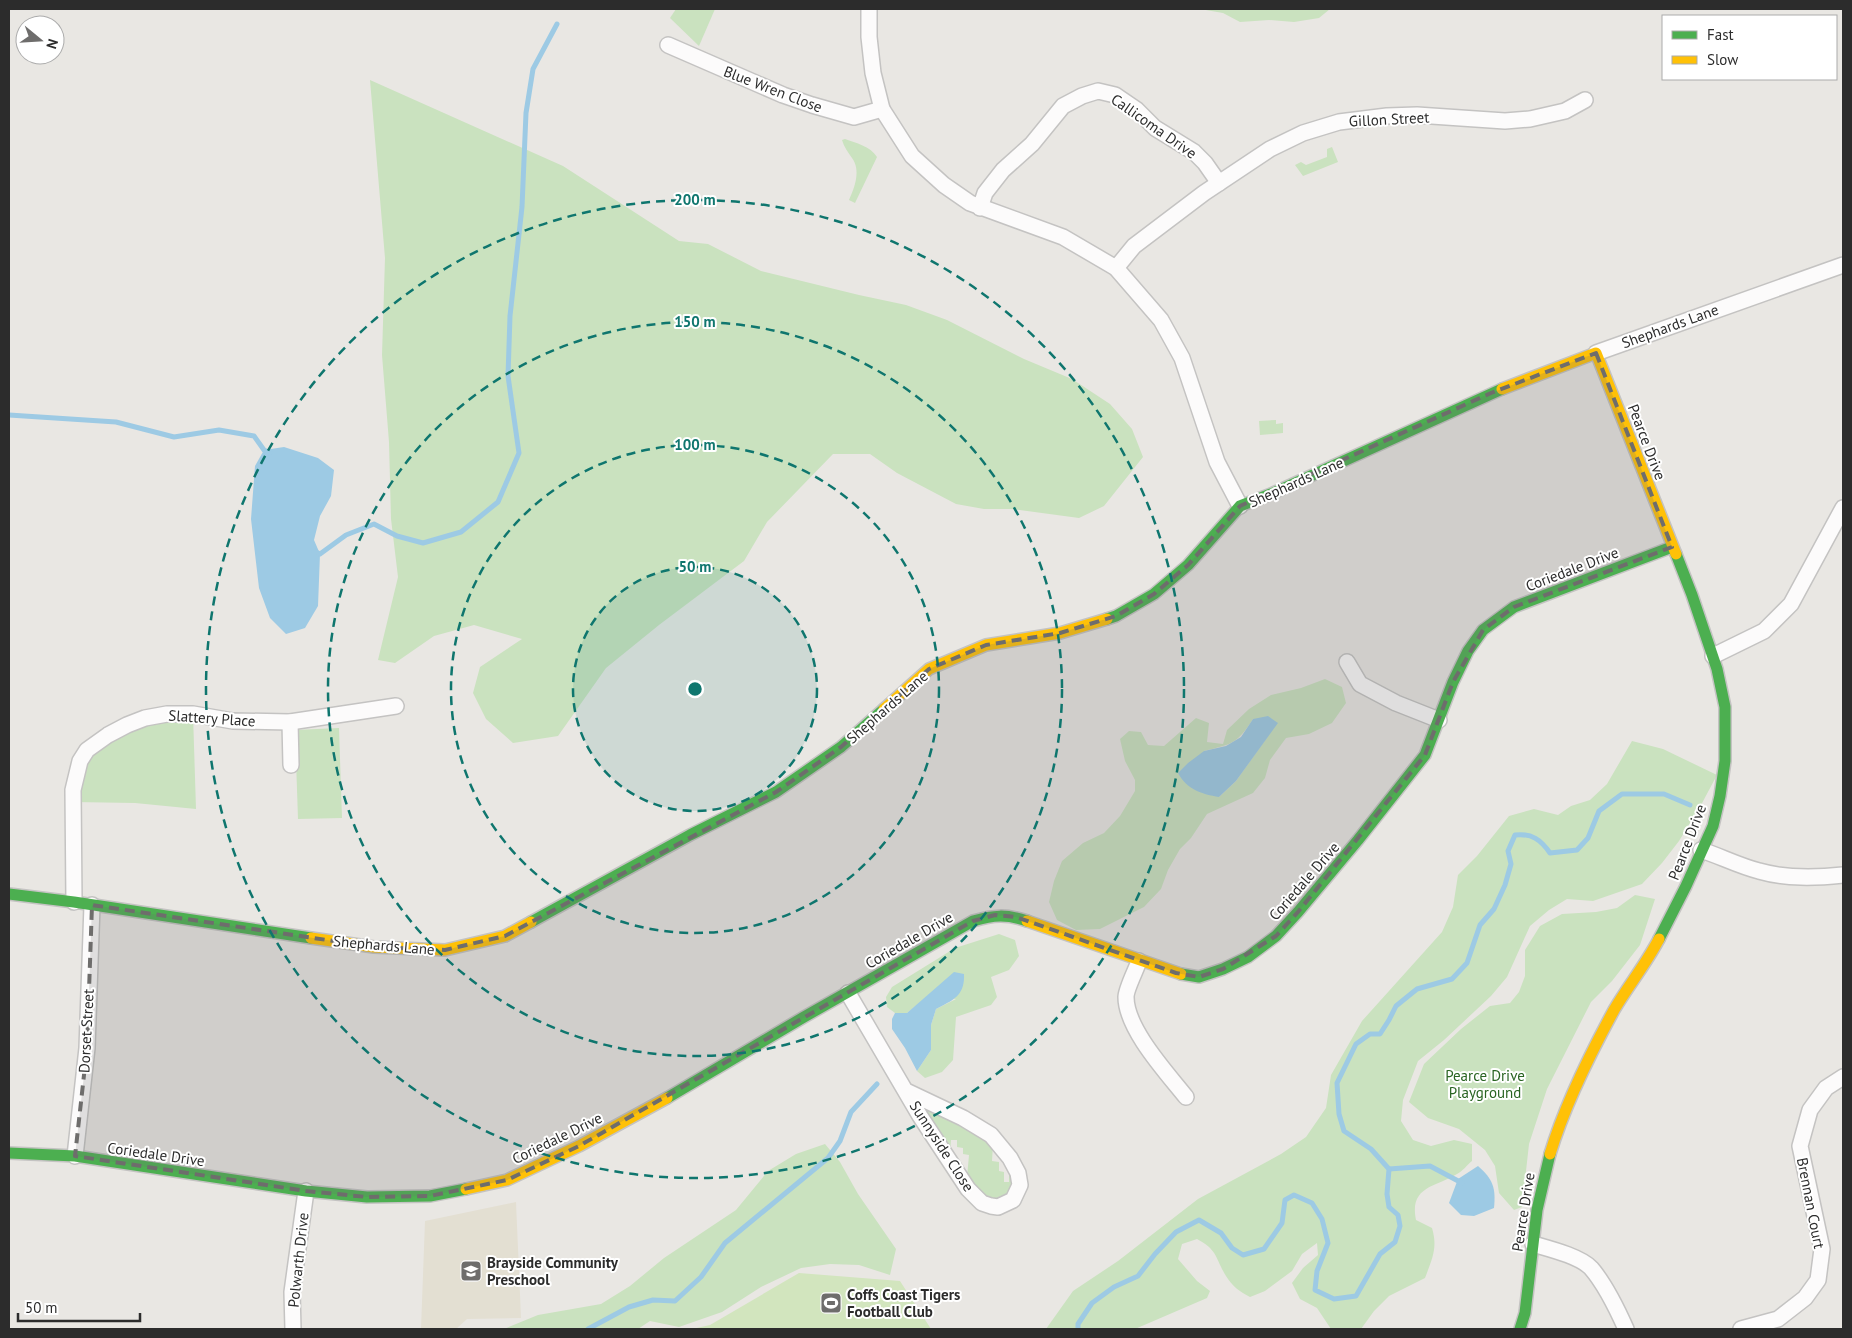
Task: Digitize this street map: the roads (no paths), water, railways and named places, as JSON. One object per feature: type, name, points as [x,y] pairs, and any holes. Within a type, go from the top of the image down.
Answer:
[{"type":"street","points":[[869,9],[869,37],[873,73],[882,109],[912,156],[944,185],[970,203],[1063,237],[1116,268],[1161,320],[1182,358],[1217,462],[1240,506]]},
{"type":"street","name":"Blue Wren Close","points":[[668,44],[812,106],[854,117],[882,109]]},
{"type":"street","name":"Callicoma Drive","points":[[980,208],[985,193],[1003,170],[1032,144],[1063,106],[1082,96],[1098,92],[1115,94],[1137,110],[1155,128],[1194,152],[1205,163],[1219,183]]},
{"type":"street","name":"Gillon Street","points":[[1116,268],[1134,246],[1219,183],[1270,149],[1303,133],[1339,122],[1374,117],[1417,115],[1505,121],[1530,119],[1565,111],[1585,100]]},
{"type":"street","name":"Shephards Lane","points":[[9,894],[374,947],[445,950],[505,936],[690,835],[776,792],[841,747],[929,669],[986,645],[1060,634],[1116,616],[1154,594],[1188,565],[1240,506],[1271,494],[1491,393],[1596,353],[1843,265]]},
{"type":"street","name":"Pearce Drive","points":[[1520,1329],[1525,1313],[1533,1244],[1545,1170],[1557,1130],[1586,1064],[1615,1009],[1652,952],[1674,912],[1713,826],[1725,761],[1726,707],[1713,656],[1596,353]]},
{"type":"street","points":[[1713,656],[1764,632],[1791,604],[1843,508]]},
{"type":"street","name":"Coriedale Drive","points":[[9,1152],[75,1156],[306,1191],[367,1197],[430,1196],[507,1180],[579,1146],[675,1094],[973,921],[995,915],[1016,917],[1176,973],[1199,977],[1223,969],[1248,957],[1276,936],[1358,840],[1425,755],[1453,682],[1468,651],[1483,630],[1514,607],[1672,547]]},
{"type":"street","points":[[1347,662],[1360,684],[1396,703],[1439,720]]},
{"type":"street","name":"Slattery Place","points":[[74,902],[73,790],[80,761],[87,750],[108,735],[145,718],[167,714],[193,714],[233,721],[290,722],[396,706]]},
{"type":"street","points":[[290,722],[291,765]]},
{"type":"street","points":[[1701,850],[1759,871],[1788,876],[1818,878],[1843,874]]},
{"type":"street","name":"Dorset Street","points":[[75,1156],[87,1048],[92,905]]},
{"type":"street","points":[[1139,961],[1126,996],[1131,1019],[1145,1044],[1186,1097]]},
{"type":"street","name":"Sunnyside Close","points":[[848,992],[906,1091],[975,1197],[982,1203],[998,1207],[1013,1200],[1020,1185],[1018,1173],[1010,1158],[991,1135],[964,1118],[906,1091]]},
{"type":"street","name":"Brennan Court","points":[[1741,1329],[1778,1319],[1805,1298],[1818,1280],[1822,1249],[1800,1146],[1810,1110],[1826,1088],[1843,1077]]},
{"type":"street","name":"Polwarth Drive","points":[[293,1329],[292,1292],[306,1191]]},
{"type":"street","points":[[1533,1244],[1566,1254],[1590,1267],[1617,1308],[1626,1329]]},
{"type":"water","points":[[284,447],[318,458],[334,470],[331,496],[320,516],[314,540],[320,554],[318,606],[305,628],[286,634],[270,618],[259,588],[251,519],[255,466],[264,450]]},
{"type":"water","points":[[1268,716],[1278,723],[1236,781],[1219,797],[1196,790],[1182,779],[1178,773],[1204,751],[1226,746],[1241,737],[1253,719]]},
{"type":"water","points":[[954,972],[964,974],[962,987],[953,1000],[936,1009],[931,1025],[931,1050],[917,1071],[892,1029],[892,1019],[895,1013],[907,1013]]},
{"type":"water","points":[[1478,1166],[1487,1175],[1494,1189],[1494,1208],[1474,1216],[1461,1215],[1449,1203],[1458,1179]]},
{"type":"waterway","points":[[314,551],[320,554],[346,535],[374,524],[397,536],[423,543],[461,532],[498,502],[519,453],[508,376],[510,316],[522,207],[526,113],[533,69],[557,24]]},
{"type":"waterway","points":[[9,415],[116,422],[174,437],[219,430],[254,436],[264,450],[270,453]]},
{"type":"waterway","points":[[1078,1329],[1078,1324],[1092,1303],[1114,1287],[1138,1276],[1155,1254],[1176,1232],[1199,1220],[1221,1233],[1232,1248],[1243,1255],[1264,1249],[1282,1223],[1285,1200],[1294,1195],[1312,1203],[1322,1219],[1328,1243],[1317,1271],[1315,1290],[1334,1299],[1356,1296],[1380,1254],[1395,1242],[1400,1226],[1398,1215],[1389,1207],[1387,1194],[1389,1169],[1371,1149],[1344,1131],[1339,1114],[1337,1083],[1356,1044],[1370,1034],[1380,1034],[1396,1006],[1417,989],[1452,979],[1467,963],[1480,925],[1494,909],[1505,885],[1511,864],[1508,851],[1515,835],[1526,835],[1535,838],[1550,853],[1577,850],[1588,838],[1599,811],[1622,794],[1664,794],[1690,805]]},
{"type":"waterway","points":[[588,1329],[629,1307],[653,1300],[675,1301],[701,1277],[725,1243],[828,1158],[840,1141],[851,1112],[877,1084]]},
{"type":"waterway","points":[[1389,1169],[1430,1166],[1462,1183]]},
{"type":"place","name":"Brayside Community Preschool","points":[[471,1271]]},
{"type":"place","name":"Coffs Coast Tigers Football Club","points":[[831,1303]]},
{"type":"park label","name":"Pearce Drive Playground","points":[[1485,1084]]}]
